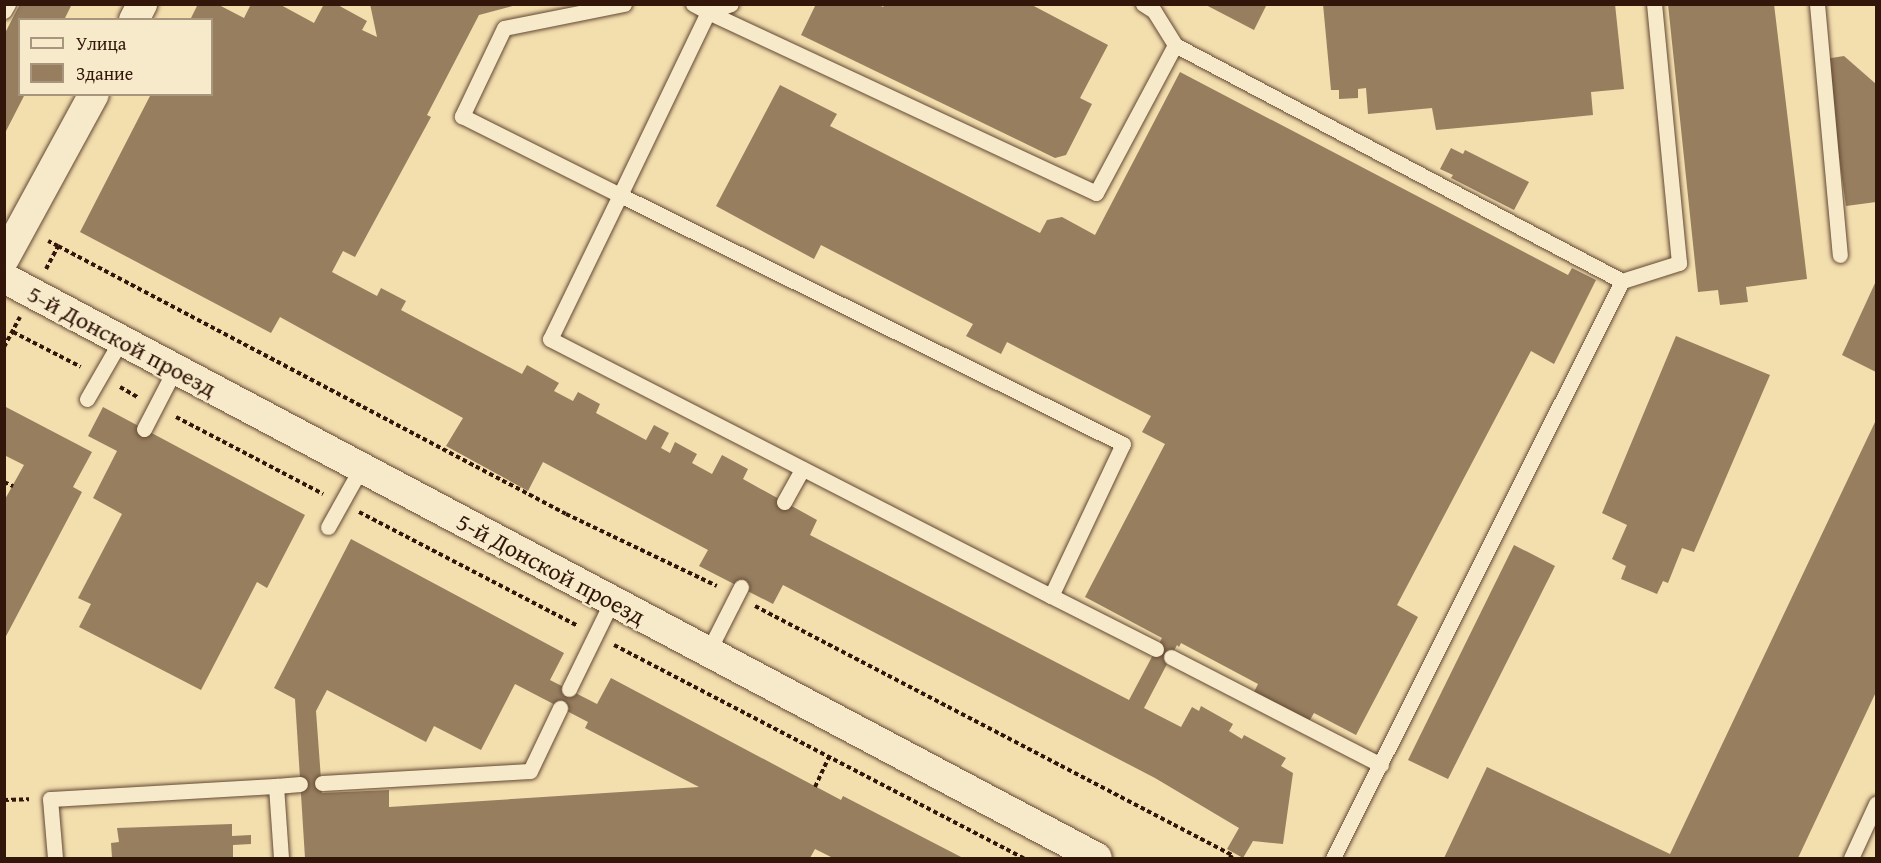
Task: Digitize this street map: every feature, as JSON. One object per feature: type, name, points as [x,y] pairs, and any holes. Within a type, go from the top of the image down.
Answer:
[{"type":"street","points":[[135,18],[142,4]]},
{"type":"street","points":[[4,259],[93,96]]},
{"type":"street","name":"5-й Донской проезд","points":[[4,279],[1097,858]]},
{"type":"lane","points":[[4,11],[8,4]]},
{"type":"lane","points":[[624,4],[504,28],[462,116],[1123,444],[1051,596]]},
{"type":"lane","points":[[693,4],[1096,193],[1174,45]]},
{"type":"lane","points":[[731,4],[708,12],[550,339],[1156,649]]},
{"type":"lane","points":[[1143,4],[1154,11],[1174,45],[1622,281],[1679,263],[1654,4]]},
{"type":"lane","points":[[1816,4],[1840,255]]},
{"type":"lane","points":[[1333,858],[1622,281]]},
{"type":"lane","points":[[87,399],[121,340]]},
{"type":"lane","points":[[144,429],[175,369]]},
{"type":"lane","points":[[328,527],[361,468]]},
{"type":"lane","points":[[784,502],[802,469]]},
{"type":"lane","points":[[708,652],[739,591]]},
{"type":"lane","points":[[569,689],[612,601]]},
{"type":"lane","points":[[1171,657],[1381,765]]},
{"type":"lane","points":[[322,783],[530,771],[560,708]]},
{"type":"lane","points":[[55,858],[51,799],[300,784]]},
{"type":"lane","points":[[276,786],[281,858]]},
{"type":"lane","points":[[1851,858],[1875,813]]},
{"type":"path","points":[[58,246],[566,514],[739,591],[1232,855],[1230,858]]},
{"type":"path","points":[[4,347],[13,332],[1024,858]]},
{"type":"path","points":[[4,482],[13,486]]},
{"type":"path","points":[[815,786],[829,757]]},
{"type":"building","points":[[20,4],[72,4],[65,18],[18,18],[18,96],[24,96],[4,135],[4,35]]},
{"type":"building","points":[[198,4],[217,4],[244,18],[251,4],[279,4],[314,23],[324,4],[336,4],[367,21],[362,30],[377,37],[370,4],[520,4],[479,15],[427,115],[431,117],[355,257],[343,251],[332,272],[377,296],[381,288],[406,301],[401,310],[522,374],[527,365],[559,383],[554,391],[573,401],[578,392],[600,404],[596,413],[646,440],[654,425],[669,433],[661,448],[670,453],[675,442],[697,454],[692,463],[712,474],[722,455],[748,469],[743,479],[817,520],[810,535],[1129,700],[1162,638],[1085,597],[1165,444],[1142,432],[1151,416],[1007,342],[1001,354],[966,336],[973,324],[821,245],[814,259],[716,206],[780,85],[837,114],[830,126],[1040,233],[1047,220],[1062,217],[1095,235],[1180,72],[1568,275],[1572,268],[1596,280],[1554,364],[1531,351],[1397,605],[1418,617],[1356,735],[1314,713],[1307,725],[1252,696],[1258,684],[1181,643],[1179,647],[1177,645],[1144,708],[1181,727],[1192,707],[1199,711],[1201,706],[1233,724],[1229,731],[1242,739],[1244,735],[1286,758],[1281,766],[1293,773],[1283,844],[1253,841],[1243,858],[1227,849],[1239,828],[1155,778],[783,585],[773,604],[699,566],[708,550],[543,462],[528,491],[446,446],[463,418],[280,317],[271,333],[80,232],[150,96],[213,96],[213,18],[191,18]]},
{"type":"building","points":[[816,4],[878,4],[883,7],[885,4],[1030,4],[1108,45],[1080,98],[1092,104],[1066,155],[1055,158],[801,35]]},
{"type":"building","points":[[1204,4],[1267,4],[1254,30]]},
{"type":"building","points":[[1323,4],[1615,4],[1624,89],[1591,92],[1593,115],[1533,121],[1436,130],[1432,108],[1368,114],[1366,88],[1358,89],[1358,98],[1339,99],[1339,90],[1331,90]]},
{"type":"building","points":[[1668,4],[1774,4],[1807,279],[1746,287],[1748,302],[1720,305],[1718,290],[1698,292]]},
{"type":"building","points":[[1844,56],[1876,84],[1876,202],[1846,206],[1825,59]]},
{"type":"building","points":[[1451,148],[1463,154],[1465,150],[1529,182],[1514,210],[1451,178],[1453,175],[1440,169]]},
{"type":"building","points":[[1876,281],[1876,372],[1842,355]]},
{"type":"building","points":[[1676,336],[1770,375],[1694,552],[1682,548],[1668,583],[1663,581],[1657,594],[1621,579],[1626,566],[1612,559],[1627,525],[1602,513]]},
{"type":"building","points":[[4,406],[92,452],[73,487],[82,492],[4,640],[4,501],[24,465],[4,455]]},
{"type":"building","points":[[103,407],[305,515],[267,588],[257,582],[201,690],[79,627],[91,604],[78,598],[122,514],[93,498],[117,451],[88,436]]},
{"type":"building","points":[[1876,420],[1876,692],[1798,858],[1444,858],[1487,767],[1670,854]]},
{"type":"building","points":[[351,539],[564,653],[550,680],[597,704],[611,678],[841,800],[843,796],[963,858],[833,858],[815,849],[810,858],[305,858],[295,699],[274,688]],"holes":[[[515,684],[588,722],[585,728],[699,787],[389,807],[389,790],[322,793],[316,711],[327,690],[426,742],[434,726],[481,750]]]},
{"type":"building","points":[[1514,545],[1555,566],[1448,779],[1408,760]]},
{"type":"building","points":[[232,824],[232,836],[251,835],[251,844],[233,845],[233,858],[112,858],[111,843],[119,842],[117,828]]}]
